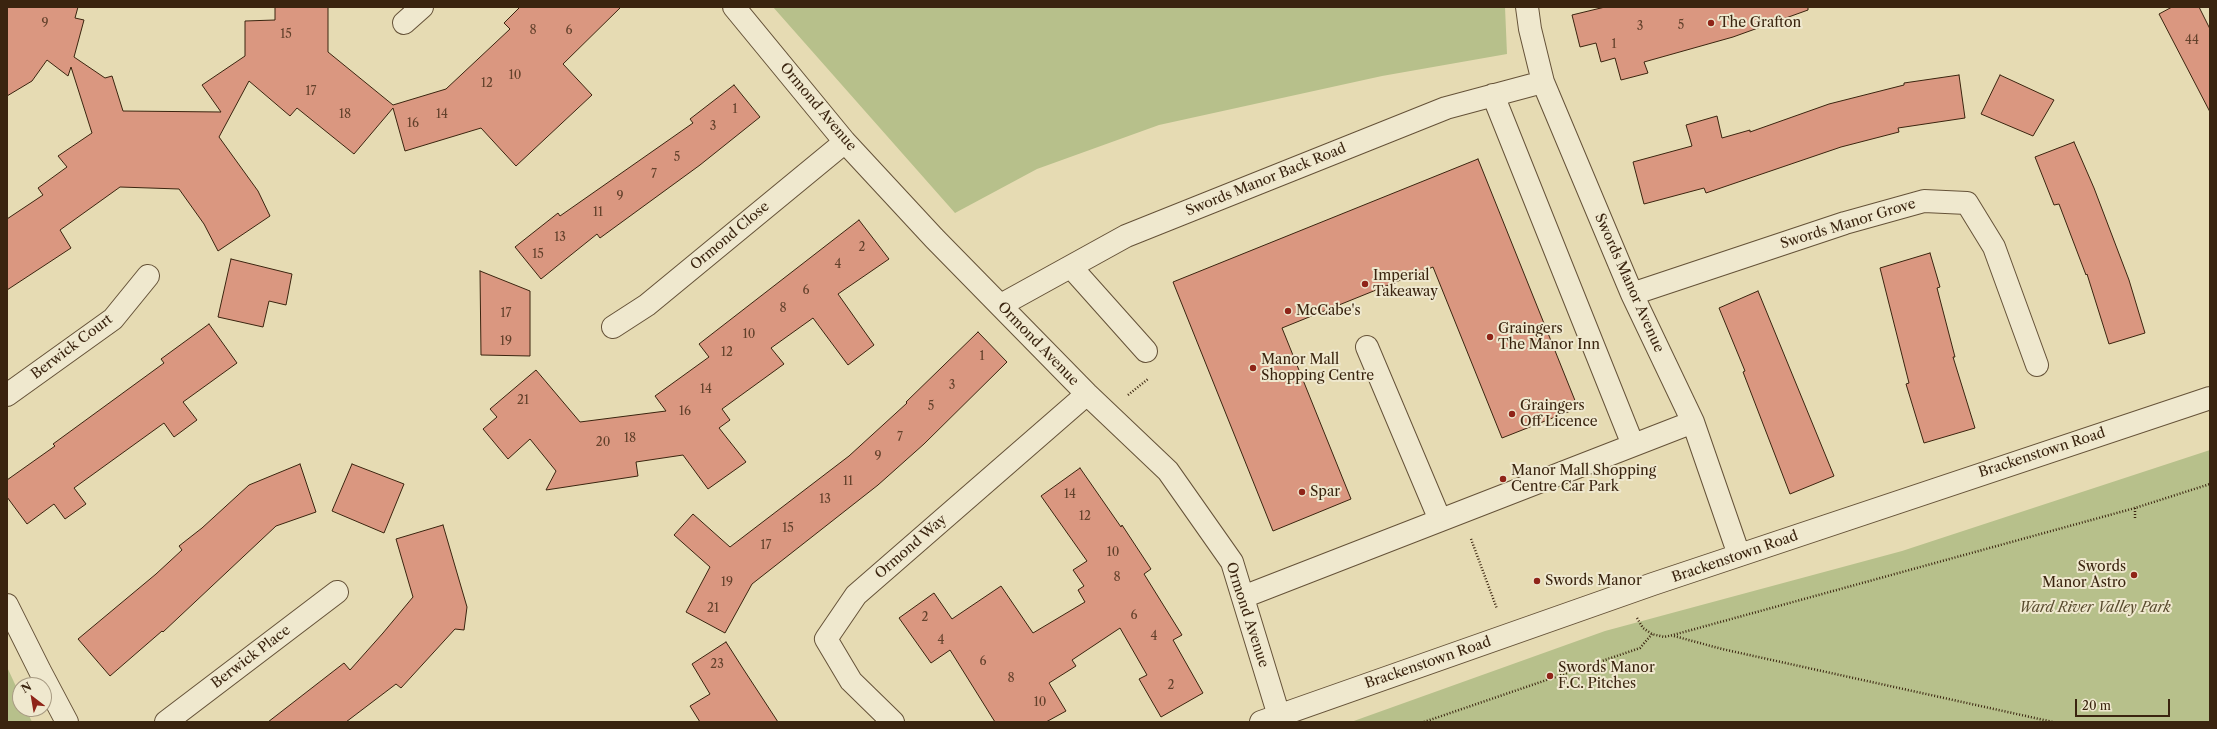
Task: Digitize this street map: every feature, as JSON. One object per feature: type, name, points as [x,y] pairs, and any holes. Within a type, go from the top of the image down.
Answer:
[{"type":"street","points":[[404,23],[422,7]]},
{"type":"street","name":"Ormond Avenue","points":[[734,7],[845,142],[934,238],[1087,394],[1168,471],[1232,562],[1243,597],[1270,719]]},
{"type":"street","name":"Swords Manor Avenue","points":[[1527,7],[1530,29],[1543,82],[1632,294],[1693,422],[1740,555]]},
{"type":"street","name":"Swords Manor Back Road","points":[[1001,305],[1126,236],[1446,108],[1543,82]]},
{"type":"street","points":[[1493,95],[1633,445]]},
{"type":"street","name":"Ormond Close","points":[[612,327],[647,306],[845,142]]},
{"type":"street","name":"Swords Manor Grove","points":[[1632,294],[1846,223],[1924,201],[1967,203],[1994,248],[2037,365]]},
{"type":"street","points":[[1071,267],[1146,351]]},
{"type":"street","name":"Berwick Court","points":[[7,395],[113,319],[148,276]]},
{"type":"street","points":[[1367,347],[1440,520]]},
{"type":"street","name":"Ormond Way","points":[[893,722],[851,681],[826,639],[856,595],[1087,394]]},
{"type":"street","name":"Brackenstown Road","points":[[1270,719],[1653,584],[2210,398]]},
{"type":"street","points":[[1243,597],[1693,422]]},
{"type":"street","name":"Berwick Place","points":[[166,722],[337,592]]},
{"type":"street","points":[[9,615],[67,722]]},
{"type":"path","points":[[1106,412],[1163,368],[1146,351]]},
{"type":"path","points":[[1653,584],[1637,618],[1643,628],[1652,634],[1664,637],[1673,636],[2135,508],[2210,484]]},
{"type":"path","points":[[2135,508],[2135,519]]},
{"type":"path","points":[[1461,512],[1507,635]]},
{"type":"path","points":[[1424,722],[1640,648],[1652,634]]},
{"type":"path","points":[[1673,636],[1722,649],[2053,722]]},
{"type":"green space","points":[[773,7],[1505,7],[1507,54],[1382,76],[1159,125],[1037,169],[955,213]]},
{"type":"green space","name":"Ward River Valley Park","points":[[2210,450],[2210,722],[1351,722],[1605,631],[1902,551]]},
{"type":"green space","points":[[7,667],[12,678],[12,717],[30,717],[32,722],[7,722]]},
{"type":"building","points":[[7,7],[78,7],[75,18],[84,20],[74,57],[105,78],[112,76],[123,111],[221,112],[202,85],[245,56],[245,21],[275,20],[275,7],[328,7],[328,52],[393,105],[446,89],[510,29],[504,23],[520,7],[621,7],[563,64],[592,95],[516,166],[481,128],[405,151],[393,108],[354,154],[297,108],[290,116],[249,81],[219,137],[258,191],[270,216],[218,251],[204,224],[179,189],[120,187],[60,230],[71,248],[7,290],[7,219],[43,195],[38,188],[67,167],[58,156],[92,133],[71,67],[68,76],[47,60],[32,81],[7,96]]},
{"type":"building","points":[[1605,7],[1808,7],[1808,10],[1733,37],[1644,62],[1648,73],[1621,80],[1615,58],[1601,62],[1596,43],[1580,47],[1572,15]]},
{"type":"building","points":[[2172,7],[2199,7],[2210,29],[2210,112],[2159,14]]},
{"type":"building","points":[[1959,75],[1965,118],[1898,128],[1899,132],[1841,147],[1706,193],[1704,188],[1644,204],[1633,162],[1692,146],[1686,125],[1717,116],[1722,138],[1750,130],[1750,132],[1829,104],[1904,85],[1904,83]]},
{"type":"building","points":[[2000,75],[2054,100],[2033,136],[1981,114]]},
{"type":"building","points":[[734,85],[760,117],[700,165],[600,238],[597,234],[541,279],[515,247],[558,213],[560,216],[693,123],[690,119]]},
{"type":"building","points":[[2074,142],[2094,188],[2129,280],[2145,333],[2109,344],[2087,274],[2086,275],[2059,204],[2054,205],[2035,157]]},
{"type":"building","name":"Manor Mall Shopping Centre","points":[[1478,159],[1578,408],[1502,438],[1433,267],[1282,328],[1351,499],[1273,531],[1173,282]]},
{"type":"building","points":[[859,220],[889,259],[838,294],[874,345],[848,365],[813,318],[771,348],[784,364],[722,409],[730,420],[719,428],[746,462],[708,489],[683,455],[636,462],[638,476],[546,490],[556,471],[530,439],[508,459],[483,429],[497,417],[490,409],[536,370],[580,422],[666,411],[655,396],[709,357],[699,344]]},
{"type":"building","points":[[1930,253],[1940,287],[1937,288],[1955,357],[1953,357],[1975,428],[1924,443],[1906,384],[1909,383],[1880,268]]},
{"type":"building","points":[[231,259],[292,274],[286,305],[269,301],[263,327],[218,317]]},
{"type":"building","points":[[480,271],[530,291],[530,356],[481,355]]},
{"type":"building","points":[[1758,291],[1834,476],[1790,494],[1743,372],[1745,371],[1719,308]]},
{"type":"building","points":[[209,324],[237,363],[183,402],[197,420],[174,437],[164,423],[74,488],[86,504],[65,519],[54,504],[27,524],[7,497],[7,480],[55,446],[53,444],[164,363],[161,359]]},
{"type":"building","points":[[978,332],[1007,362],[924,444],[878,485],[752,584],[725,633],[686,612],[710,567],[674,535],[693,514],[730,547],[849,456],[907,403],[906,402]]},
{"type":"building","points":[[300,464],[316,512],[276,526],[163,632],[162,631],[110,676],[78,639],[156,574],[182,550],[179,546],[202,528],[249,485]]},
{"type":"building","points":[[352,464],[404,484],[384,533],[332,511]]},
{"type":"building","points":[[1080,468],[1121,527],[1122,525],[1151,569],[1144,574],[1182,635],[1173,640],[1203,693],[1161,717],[1139,679],[1147,675],[1120,628],[1072,660],[1076,666],[1049,683],[1066,711],[1046,722],[995,722],[950,650],[931,663],[899,618],[934,593],[952,619],[1001,586],[1033,633],[1085,602],[1078,590],[1084,586],[1073,570],[1087,561],[1041,496]]},
{"type":"building","points":[[443,525],[467,607],[464,630],[455,629],[401,688],[396,684],[346,722],[268,722],[344,663],[350,670],[383,633],[413,597],[396,539]]},
{"type":"building","points":[[726,642],[778,722],[700,722],[690,706],[710,694],[692,664]]},
{"type":"place","name":"The Grafton","points":[[1711,23]]},
{"type":"place","name":"Imperial Takeaway","points":[[1365,284]]},
{"type":"place","name":"McCabe's","points":[[1288,311]]},
{"type":"place","name":"Graingers The Manor Inn","points":[[1490,337]]},
{"type":"place","name":"Manor Mall Shopping Centre","points":[[1253,368]]},
{"type":"place","name":"Graingers Off Licence","points":[[1512,414]]},
{"type":"place","name":"Manor Mall Shopping Centre Car Park","points":[[1503,479]]},
{"type":"place","name":"Spar","points":[[1302,492]]},
{"type":"place","name":"Swords Manor Astro","points":[[2134,575]]},
{"type":"place","name":"Swords Manor","points":[[1537,581]]},
{"type":"place","name":"Swords Manor F.C. Pitches","points":[[1550,676]]}]
